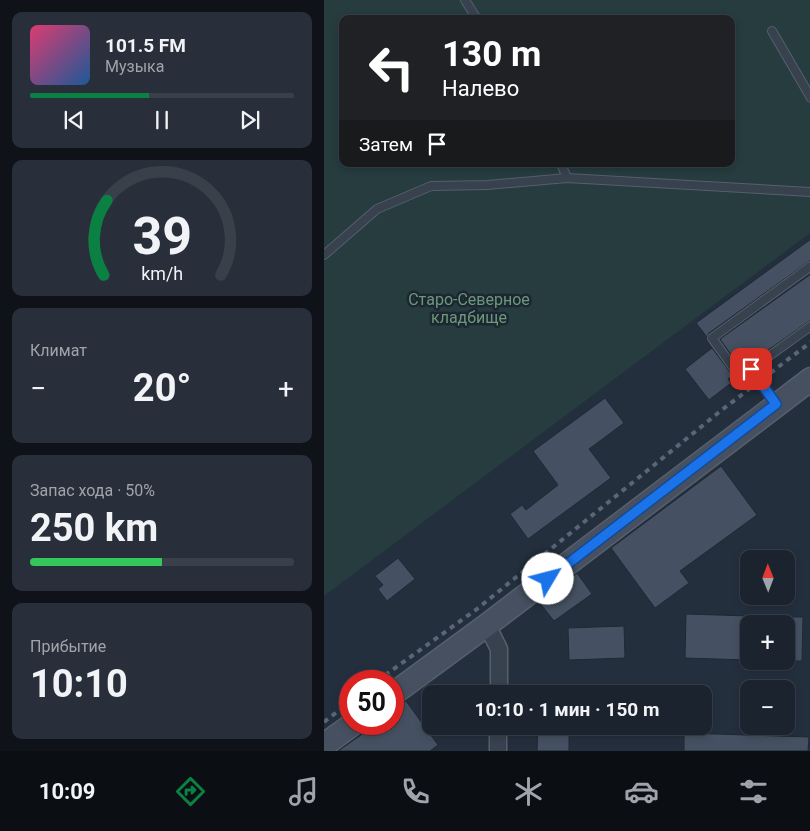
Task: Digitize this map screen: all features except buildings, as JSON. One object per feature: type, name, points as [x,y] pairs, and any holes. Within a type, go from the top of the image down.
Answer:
[{"type":"main road","points":[[404,686],[810,379]]},
{"type":"main road","points":[[324,745],[339,734]]},
{"type":"street","points":[[487,625],[499,649],[499,685]]},
{"type":"street","points":[[498,735],[498,751]]},
{"type":"lane","points":[[465,0],[474,15]]},
{"type":"lane","points":[[772,31],[810,98]]},
{"type":"lane","points":[[562,167],[567,178]]},
{"type":"lane","points":[[324,255],[377,209],[430,186],[487,186],[567,178],[810,192]]},
{"type":"lane","points":[[810,266],[712,338],[740,377],[810,326]]},
{"type":"lane","points":[[751,369],[776,404]]},
{"type":"green space","name":"Старо-Северное кладбище","points":[[324,0],[810,0],[810,233],[324,596]]},
{"type":"railway","points":[[392,670],[477,609],[723,409],[811,342]]},
{"type":"railway","points":[[324,722],[339,710]]},
{"type":"route","points":[[548,579],[776,404],[751,369]]}]
